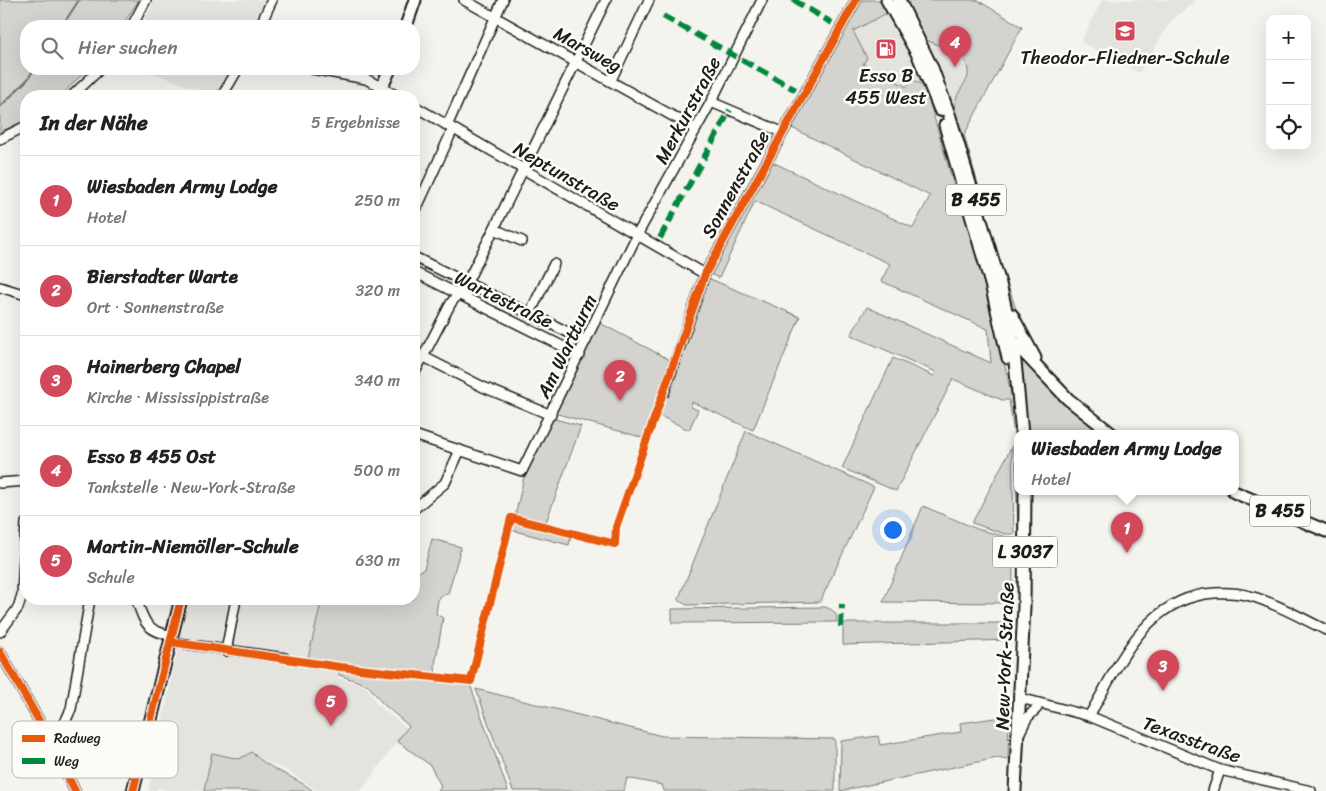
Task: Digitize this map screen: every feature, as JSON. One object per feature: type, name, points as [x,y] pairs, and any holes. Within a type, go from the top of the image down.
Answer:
[{"type":"main road","points":[[408,20],[415,0]]},
{"type":"main road","name":"B 455","points":[[887,0],[915,49],[938,106],[977,232],[1001,322],[1013,341],[1068,400],[1107,430]]},
{"type":"main road","name":"B 455","points":[[900,3],[932,68],[950,117],[1000,284],[1018,328],[1048,378]]},
{"type":"main road","points":[[381,90],[387,75]]},
{"type":"main road","points":[[1000,284],[1013,341],[1022,430]]},
{"type":"main road","points":[[1001,322],[1021,421]]},
{"type":"main road","name":"B 455","points":[[1239,494],[1326,531]]},
{"type":"main road","name":"New-York-Straße","points":[[1015,791],[1024,607],[1026,495]]},
{"type":"main road","points":[[151,721],[180,605]]},
{"type":"main road","points":[[154,721],[161,683]]},
{"type":"main road","points":[[133,791],[136,778]]},
{"type":"main road","points":[[140,791],[143,778]]},
{"type":"street","points":[[135,20],[146,0]]},
{"type":"street","points":[[263,20],[272,0]]},
{"type":"street","name":"Marsweg","points":[[464,0],[496,16],[696,129]]},
{"type":"street","points":[[420,200],[503,0]]},
{"type":"street","points":[[420,364],[457,294],[466,284],[606,0]]},
{"type":"street","points":[[611,80],[649,0]]},
{"type":"street","name":"Merkurstraße","points":[[637,235],[696,129],[762,0]]},
{"type":"street","name":"Sonnenstraße","points":[[664,393],[705,274],[856,0]]},
{"type":"street","points":[[78,90],[94,75]]},
{"type":"street","points":[[226,90],[234,75]]},
{"type":"street","points":[[344,75],[366,79],[378,90]]},
{"type":"street","points":[[710,102],[782,132]]},
{"type":"street","name":"Neptunstraße","points":[[420,110],[705,274]]},
{"type":"street","points":[[0,139],[20,129]]},
{"type":"street","points":[[494,229],[522,241]]},
{"type":"street","name":"Am Wartturm","points":[[460,450],[522,471],[551,415],[637,235]]},
{"type":"street","name":"Wartestraße","points":[[420,260],[586,341]]},
{"type":"street","name":"Wartestraße","points":[[530,313],[554,264]]},
{"type":"street","name":"Wartestraße","points":[[420,275],[580,355]]},
{"type":"street","points":[[0,287],[20,293]]},
{"type":"street","points":[[424,357],[483,387],[551,415]]},
{"type":"street","points":[[420,437],[460,450],[445,483],[420,504]]},
{"type":"street","points":[[0,483],[20,481]]},
{"type":"street","points":[[1089,716],[1132,644],[1150,621],[1169,606],[1188,597],[1224,591],[1247,596],[1266,602],[1326,630]]},
{"type":"street","points":[[0,632],[18,608],[20,602]]},
{"type":"street","points":[[66,721],[71,709],[89,605]]},
{"type":"street","points":[[138,605],[147,626],[172,639],[226,650],[285,658]]},
{"type":"street","points":[[226,650],[235,605]]},
{"type":"street","points":[[0,652],[2,663],[38,721]]},
{"type":"street","points":[[1020,699],[1048,706]]},
{"type":"street","points":[[1020,699],[1027,706],[1037,708],[1048,706]]},
{"type":"street","name":"Texasstraße","points":[[1048,706],[1089,716],[1220,770],[1311,791]]},
{"type":"street","points":[[1018,736],[1024,723],[1037,708]]},
{"type":"street","points":[[1213,791],[1220,770]]},
{"type":"street","points":[[69,778],[75,791]]},
{"type":"shaded area","points":[[0,0],[139,0],[126,20],[20,20],[20,75],[81,75],[67,90],[20,90],[20,123],[0,132]]},
{"type":"shaded area","points":[[154,0],[267,0],[257,20],[145,20]]},
{"type":"shaded area","points":[[862,0],[880,0],[887,13],[853,31],[867,58],[863,64],[907,87],[913,80],[925,86],[957,196],[960,197],[994,317],[1012,398],[1016,430],[1014,430],[1014,435],[1009,400],[1002,400],[953,379],[896,491],[842,468],[893,358],[934,376],[936,372],[851,335],[867,307],[991,363],[988,329],[881,281],[890,264],[755,201],[719,278],[710,274],[770,161],[913,228],[930,196],[790,127]]},
{"type":"shaded area","points":[[904,0],[977,0],[1022,27],[964,135],[1001,265],[1018,315],[1017,320],[1007,295],[955,123],[955,102],[968,75],[966,63],[962,54],[923,39]]},
{"type":"shaded area","name":"Theodor-Fliedner-Schule","points":[[1102,0],[1196,0],[1171,21],[1139,73],[1081,42]]},
{"type":"shaded area","points":[[887,13],[908,45],[925,86],[907,87],[863,64],[853,31]]},
{"type":"shaded area","points":[[923,39],[962,54],[969,68],[970,75],[955,103],[955,123]]},
{"type":"shaded area","points":[[158,75],[228,75],[220,90],[200,90]]},
{"type":"shaded area","points":[[708,278],[800,317],[753,430],[692,402],[691,407],[698,410],[689,430],[660,416]]},
{"type":"shaded area","points":[[598,322],[670,360],[644,438],[554,413]]},
{"type":"shaded area","points":[[1017,350],[1064,402],[1099,430],[1027,430]]},
{"type":"shaded area","points":[[551,418],[581,426],[545,525],[515,517],[525,472]]},
{"type":"shaded area","points":[[746,431],[874,487],[820,602],[687,605],[678,600]]},
{"type":"shaded area","points":[[1012,446],[1014,534],[1005,534],[972,523]]},
{"type":"shaded area","points":[[1017,495],[1021,495],[1020,535],[1018,533]]},
{"type":"shaded area","points":[[923,506],[977,529],[1014,539],[1012,603],[883,602]]},
{"type":"shaded area","points":[[513,520],[571,536],[569,545],[511,530]]},
{"type":"shaded area","points":[[432,539],[461,547],[448,594],[442,595],[438,600],[436,614],[443,618],[435,665],[436,677],[467,683],[471,687],[508,791],[438,791],[441,786],[430,765],[397,741],[409,726],[382,703],[368,685],[339,675],[339,662],[308,658],[321,605],[420,605],[420,571],[424,569]]},
{"type":"shaded area","points":[[187,605],[321,605],[308,658],[233,647],[232,655],[338,668],[338,678],[361,684],[370,691],[377,705],[407,728],[361,791],[317,791],[292,773],[259,758],[253,750],[239,759],[212,753],[204,791],[172,791],[157,788],[156,791],[148,791],[151,778],[178,778],[178,721],[163,721]]},
{"type":"shaded area","points":[[825,607],[834,612],[837,622],[672,623],[672,609]]},
{"type":"shaded area","points":[[843,623],[1012,623],[1011,640],[843,645]]},
{"type":"shaded area","points":[[476,689],[662,736],[835,739],[835,791],[664,791],[662,785],[627,778],[624,791],[513,791]]},
{"type":"shaded area","points":[[1009,716],[1008,760],[997,758],[840,791],[841,741],[878,736],[880,745],[961,732],[960,723]]},
{"type":"shaded area","points":[[252,752],[273,768],[306,785],[313,791],[204,791],[212,753],[239,759]]},
{"type":"waterway","points":[[66,20],[79,0]]},
{"type":"waterway","points":[[0,107],[30,75]]},
{"type":"marked path","points":[[793,0],[832,23]]},
{"type":"marked path","points":[[663,16],[796,90]]},
{"type":"marked path","points":[[660,238],[730,110]]},
{"type":"marked path","points":[[841,627],[842,604]]},
{"type":"cycle path","points":[[171,642],[340,667],[471,681],[511,518],[615,544],[616,527],[705,274],[856,0]]},
{"type":"cycle path","points":[[150,721],[180,605]]},
{"type":"cycle path","points":[[0,652],[39,721]]},
{"type":"cycle path","points":[[69,778],[75,791]]},
{"type":"cycle path","points":[[133,791],[136,778]]},
{"type":"place","name":"Theodor-Fliedner-Schule","points":[[1125,31]]},
{"type":"place","name":"Esso B 455 West","points":[[886,49]]},
{"type":"place","name":"Esso B 455 Ost","points":[[955,67]]},
{"type":"place","name":"Bierstadter Warte","points":[[620,401]]},
{"type":"place","name":"Wiesbaden Army Lodge","points":[[1127,553]]},
{"type":"place","name":"Hainerberg Chapel","points":[[1163,691]]},
{"type":"place","name":"Martin-Niemöller-Schule","points":[[331,726]]}]
